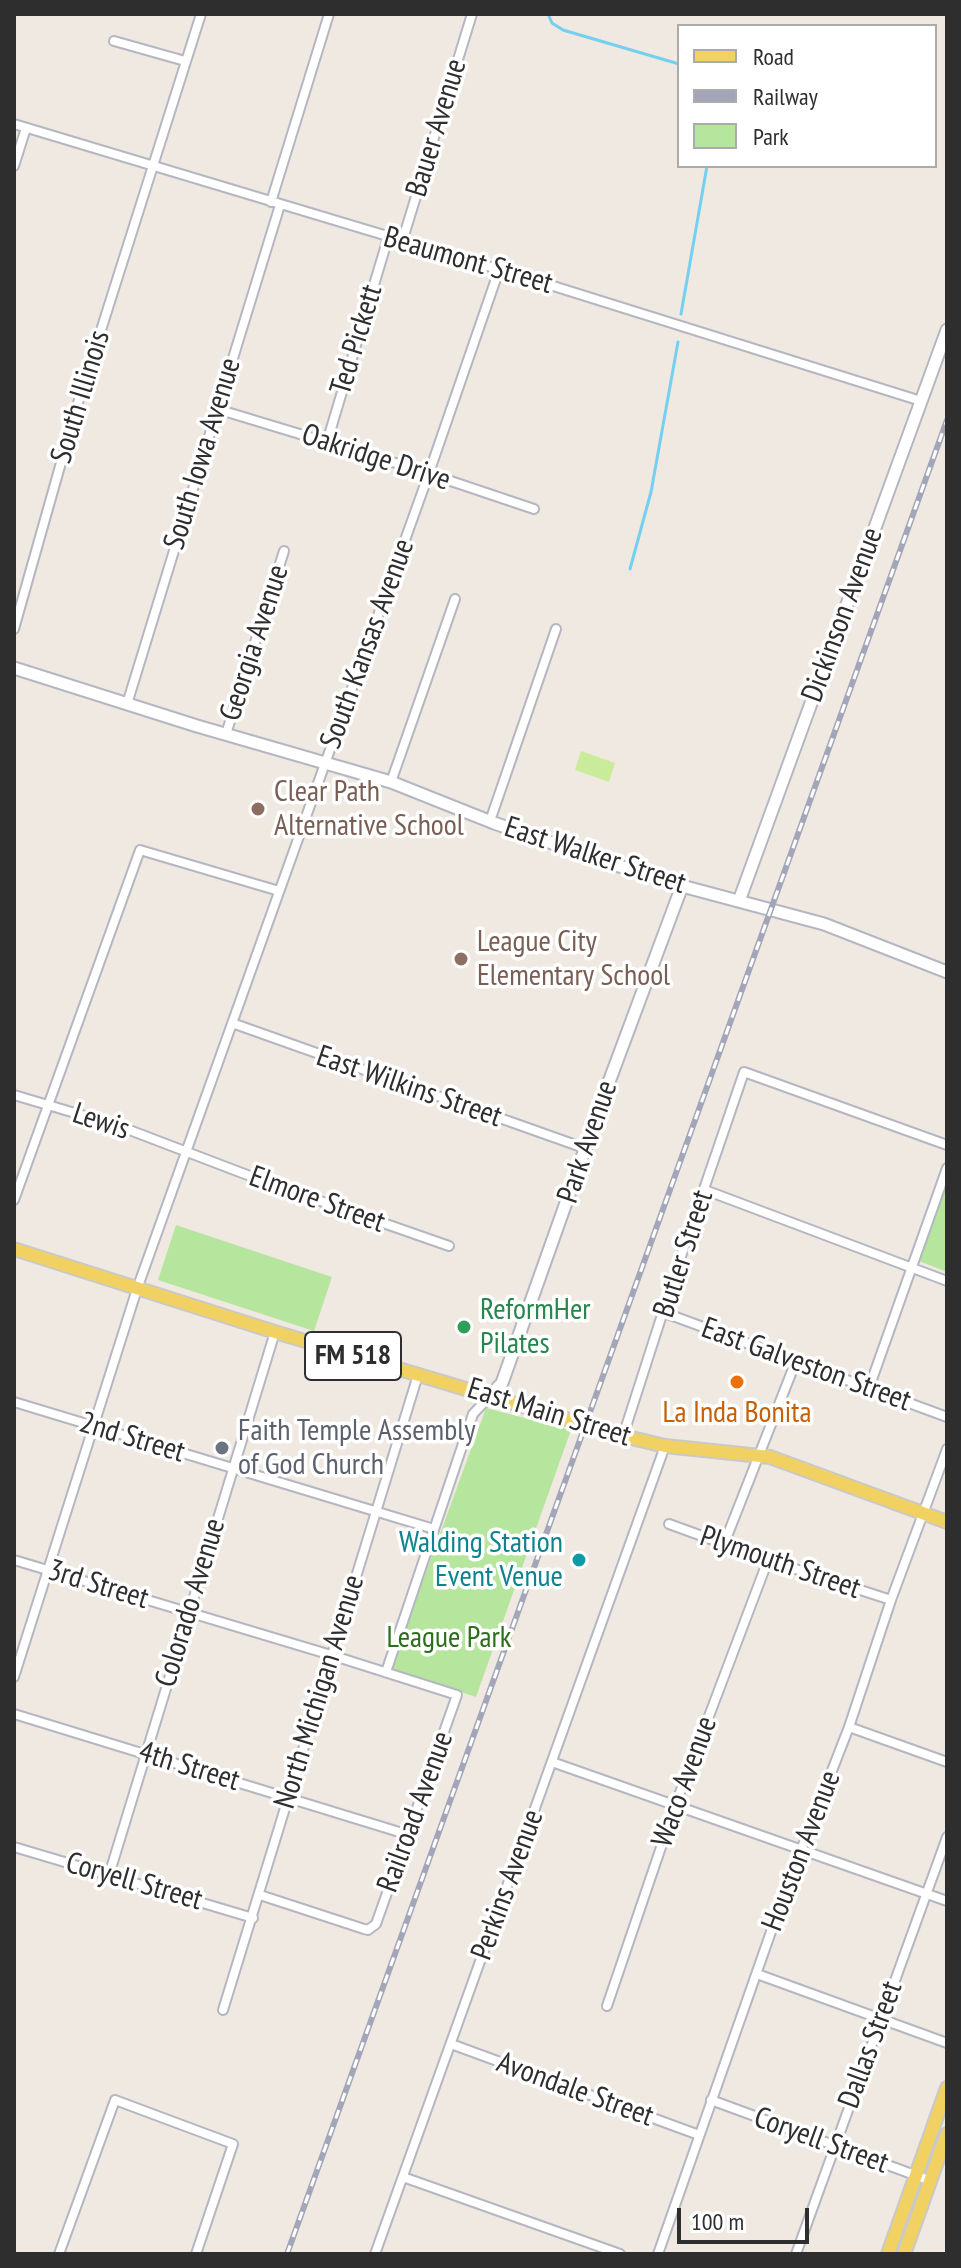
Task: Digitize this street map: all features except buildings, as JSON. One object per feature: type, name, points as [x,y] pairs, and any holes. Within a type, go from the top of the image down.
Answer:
[{"type":"main road","name":"East Main Street","points":[[14,1249],[275,1332],[623,1436],[665,1446],[757,1454],[947,1522]]},
{"type":"main road","points":[[888,2254],[947,2088]]},
{"type":"main road","points":[[904,2254],[947,2134]]},
{"type":"street","name":"South Illinois","points":[[14,629],[77,406],[201,14]]},
{"type":"street","name":"South Iowa Avenue","points":[[127,704],[217,409],[329,14]]},
{"type":"street","name":"Bauer Avenue","points":[[402,242],[472,14]]},
{"type":"street","points":[[114,41],[185,61]]},
{"type":"street","name":"Beaumont Street","points":[[14,124],[921,401]]},
{"type":"street","points":[[14,166],[26,128]]},
{"type":"street","name":"Ted Pickett","points":[[327,442],[388,238]]},
{"type":"street","name":"South Kansas Avenue","points":[[14,1677],[137,1289],[499,270]]},
{"type":"street","name":"Dickinson Avenue","points":[[739,901],[947,330]]},
{"type":"street","name":"Oakridge Drive","points":[[217,409],[429,473],[534,509]]},
{"type":"street","name":"Georgia Avenue","points":[[226,734],[284,551]]},
{"type":"street","points":[[391,782],[455,599]]},
{"type":"street","points":[[490,821],[556,629]]},
{"type":"street","name":"East Walker Street","points":[[14,668],[391,782],[490,821],[682,886],[824,924],[947,972]]},
{"type":"street","points":[[14,1200],[140,850],[279,891]]},
{"type":"street","name":"Park Avenue","points":[[491,1395],[502,1383],[682,886]]},
{"type":"street","name":"East Wilkins Street","points":[[232,1023],[587,1149]]},
{"type":"street","name":"Butler Street","points":[[623,1436],[744,1072],[947,1145]]},
{"type":"street","name":"Lewis","points":[[14,1095],[119,1126],[186,1152]]},
{"type":"street","name":"Elmore Street","points":[[186,1152],[449,1246]]},
{"type":"street","points":[[869,1388],[947,1168]]},
{"type":"street","points":[[705,1190],[947,1281]]},
{"type":"street","name":"East Galveston Street","points":[[665,1313],[947,1417]]},
{"type":"street","name":"Colorado Avenue","points":[[109,1875],[275,1332]]},
{"type":"street","points":[[724,1544],[796,1361]]},
{"type":"street","name":"North Michigan Avenue","points":[[223,2010],[418,1375]]},
{"type":"street","points":[[386,1672],[473,1414],[491,1395]]},
{"type":"street","name":"2nd Street","points":[[14,1402],[434,1529]]},
{"type":"street","name":"Perkins Avenue","points":[[375,2254],[665,1446]]},
{"type":"street","name":"Houston Avenue","points":[[658,2254],[800,1850],[849,1727],[891,1600],[947,1449]]},
{"type":"street","name":"Plymouth Street","points":[[669,1524],[891,1600]]},
{"type":"street","name":"3rd Street","points":[[14,1560],[457,1695]]},
{"type":"street","name":"Waco Avenue","points":[[607,2006],[675,1806],[768,1560]]},
{"type":"street","name":"Railroad Avenue","points":[[260,1895],[364,1929],[376,1924],[457,1695]]},
{"type":"street","name":"4th Street","points":[[14,1714],[409,1835]]},
{"type":"street","points":[[849,1727],[947,1762]]},
{"type":"street","points":[[552,1762],[947,1901]]},
{"type":"street","name":"Dallas Street","points":[[796,2254],[947,1837]]},
{"type":"street","name":"Coryell Street","points":[[14,1847],[253,1918]]},
{"type":"street","points":[[757,1974],[947,2043]]},
{"type":"street","name":"Avondale Street","points":[[451,2044],[699,2135]]},
{"type":"street","points":[[59,2254],[115,2100],[233,2144],[196,2254]]},
{"type":"street","name":"Coryell Street","points":[[711,2100],[931,2181]]},
{"type":"street","points":[[403,2177],[620,2254]]},
{"type":"green space","points":[[581,751],[615,763],[609,782],[575,770]]},
{"type":"green space","points":[[947,1184],[947,1272],[919,1261]]},
{"type":"green space","points":[[176,1225],[332,1277],[314,1331],[158,1280]]},
{"type":"green space","name":"League Park","points":[[486,1408],[571,1430],[476,1697],[391,1668]]},
{"type":"waterway","points":[[548,14],[552,23],[563,30],[677,63]]},
{"type":"waterway","points":[[681,314],[707,168]]},
{"type":"waterway","points":[[630,569],[651,492],[678,342]]},
{"type":"railway","points":[[287,2254],[947,420]]},
{"type":"place","name":"Clear Path Alternative School","points":[[258,809]]},
{"type":"place","name":"League City Elementary School","points":[[461,959]]},
{"type":"place","name":"ReformHer Pilates","points":[[464,1327]]},
{"type":"place","name":"La Inda Bonita","points":[[737,1382]]},
{"type":"place","name":"Faith Temple Assembly of God Church","points":[[222,1448]]},
{"type":"place","name":"Walding Station Event Venue","points":[[579,1560]]}]
